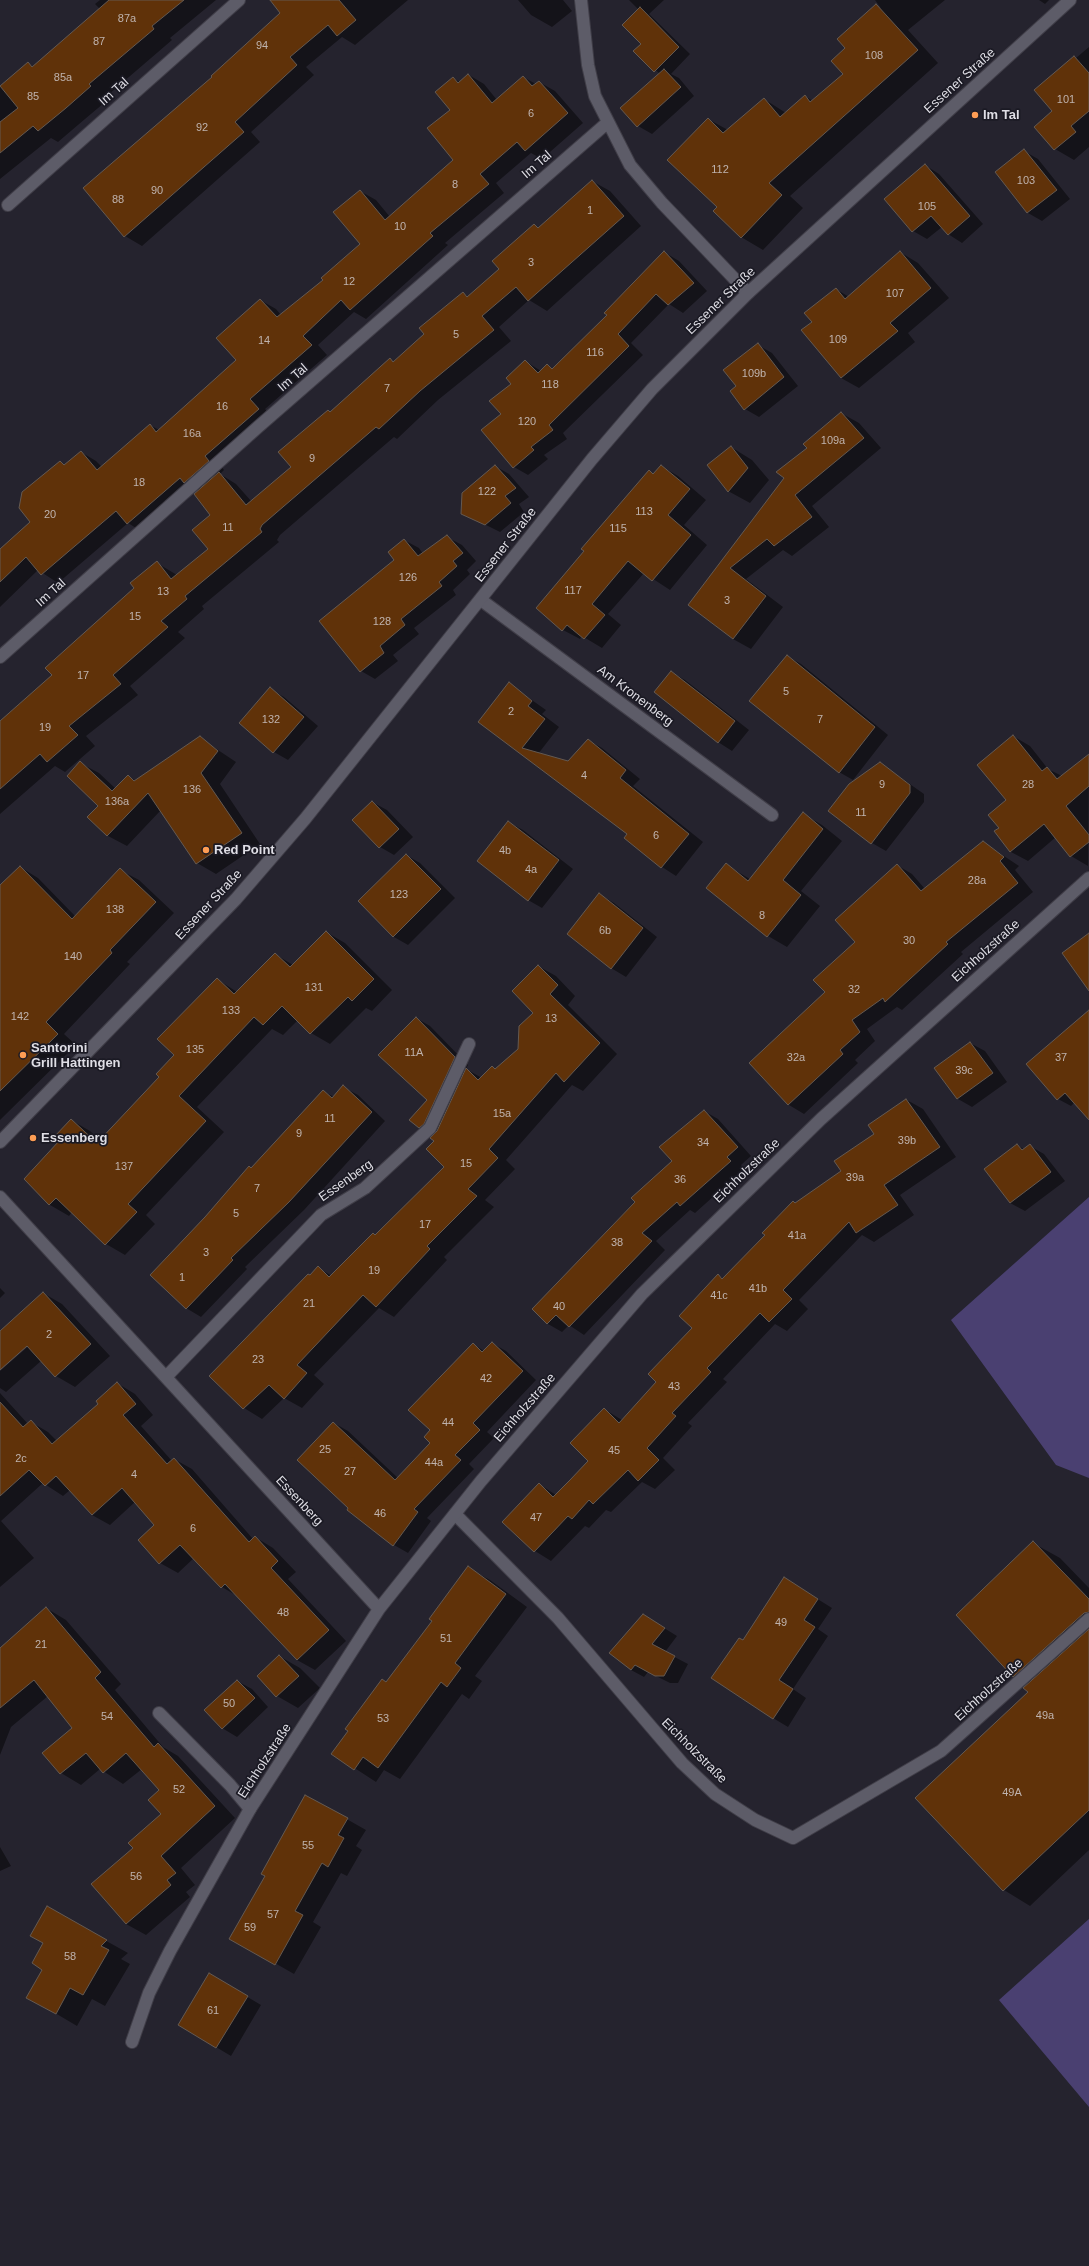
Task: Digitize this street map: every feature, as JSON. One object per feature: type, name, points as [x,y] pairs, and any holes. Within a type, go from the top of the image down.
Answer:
[{"type":"street","name":"Im Tal","points":[[8,205],[239,0]]},
{"type":"street","points":[[581,0],[588,65],[594,96],[630,165],[657,197],[748,293]]},
{"type":"street","name":"Essener Straße","points":[[0,1142],[236,899],[305,819],[592,459],[642,401],[748,293],[1070,0]]},
{"type":"street","name":"Im Tal","points":[[0,657],[264,421],[607,123]]},
{"type":"street","name":"Am Kronenberg","points":[[481,600],[772,815]]},
{"type":"street","name":"Eichholzstraße","points":[[132,2042],[149,1993],[170,1952],[250,1809],[379,1609],[455,1514],[642,1294],[821,1119],[1089,878]]},
{"type":"street","name":"Essenberg","points":[[166,1377],[321,1215],[365,1188],[430,1128],[469,1044]]},
{"type":"street","name":"Essenberg","points":[[0,1197],[379,1609]]},
{"type":"street","name":"Eichholzstraße","points":[[455,1514],[558,1618],[682,1763],[714,1794],[755,1820],[793,1838],[941,1751],[1089,1619]]},
{"type":"street","points":[[159,1713],[230,1785],[250,1809]]},
{"type":"shaded area","points":[[1089,1197],[1089,1478],[1056,1465],[951,1320]]},
{"type":"shaded area","points":[[1089,1919],[1089,2107],[999,2000]]},
{"type":"building","points":[[109,0],[184,0],[152,26],[154,29],[89,84],[91,86],[66,108],[38,131],[33,126],[0,153],[0,122],[18,108],[0,86],[28,62],[32,67]]},
{"type":"building","points":[[270,0],[339,0],[356,20],[337,36],[328,25],[290,57],[297,65],[235,122],[244,132],[124,237],[83,188],[212,77],[211,76],[280,13]]},
{"type":"building","points":[[876,4],[918,50],[769,183],[782,195],[741,238],[713,211],[717,207],[667,160],[708,118],[723,133],[764,98],[780,117],[805,95],[810,102],[843,74],[831,61],[845,48],[837,39]]},
{"type":"building","points":[[640,7],[679,47],[654,72],[633,51],[641,44],[622,25]]},
{"type":"building","points":[[1074,56],[1089,73],[1089,111],[1071,126],[1076,132],[1054,150],[1034,127],[1052,111],[1034,90]]},
{"type":"building","points":[[664,69],[681,87],[637,127],[620,108]]},
{"type":"building","points":[[468,74],[492,103],[523,76],[532,86],[539,81],[568,113],[525,151],[517,142],[480,174],[489,184],[430,233],[433,236],[350,310],[341,300],[303,336],[312,345],[250,399],[259,409],[205,456],[209,461],[184,483],[180,478],[127,524],[116,511],[41,575],[26,557],[0,582],[0,549],[30,522],[19,508],[22,492],[60,461],[64,465],[81,451],[97,470],[150,424],[156,432],[236,360],[216,338],[260,299],[277,317],[323,280],[321,278],[360,244],[333,212],[360,190],[385,220],[453,160],[427,128],[450,110],[435,92],[453,77],[458,83]]},
{"type":"building","points":[[1024,149],[1057,190],[1027,213],[995,172]]},
{"type":"building","points":[[925,164],[970,216],[948,235],[931,216],[912,232],[884,199]]},
{"type":"building","points":[[592,180],[624,216],[528,301],[516,287],[482,316],[494,330],[420,391],[379,429],[376,427],[262,525],[260,529],[262,532],[185,596],[187,599],[161,621],[168,627],[113,675],[121,684],[69,726],[78,735],[47,762],[40,754],[0,789],[0,721],[52,675],[45,668],[134,588],[130,583],[157,561],[171,579],[208,549],[192,530],[210,515],[194,494],[219,472],[246,505],[291,467],[278,452],[328,410],[330,412],[390,358],[393,362],[424,334],[419,328],[463,292],[467,297],[499,269],[492,261],[534,224],[538,228]]},
{"type":"building","points":[[664,251],[694,283],[668,305],[656,294],[618,334],[629,346],[549,425],[553,430],[531,447],[534,450],[513,468],[481,430],[501,414],[489,401],[511,384],[506,378],[525,360],[538,373],[547,364],[552,369],[607,315],[604,313]]},
{"type":"building","points":[[900,251],[931,288],[890,323],[898,331],[841,378],[801,330],[812,322],[804,313],[836,288],[845,299]]},
{"type":"building","points":[[758,343],[784,377],[744,410],[730,391],[736,386],[723,370]]},
{"type":"building","points":[[841,412],[864,438],[795,495],[812,517],[774,546],[767,539],[730,568],[766,596],[733,639],[688,605],[784,478],[776,472],[807,448],[803,444]]},
{"type":"building","points":[[731,446],[748,468],[728,492],[707,465]]},
{"type":"building","points":[[495,465],[516,488],[505,496],[511,503],[485,525],[461,514],[462,493]]},
{"type":"building","points":[[661,465],[690,489],[668,515],[691,535],[652,581],[628,561],[592,604],[605,615],[584,639],[567,625],[562,631],[536,608],[584,551],[581,549],[649,470],[653,474]]},
{"type":"building","points":[[447,535],[463,553],[453,561],[457,566],[439,582],[442,586],[401,619],[405,625],[380,646],[384,653],[360,672],[319,621],[394,560],[388,552],[404,539],[418,556]]},
{"type":"building","points":[[787,655],[875,727],[839,773],[749,701]]},
{"type":"building","points":[[671,671],[735,721],[718,743],[654,692]]},
{"type":"building","points":[[509,682],[532,701],[528,706],[545,719],[522,748],[568,761],[588,739],[626,770],[620,778],[689,834],[661,868],[624,838],[627,834],[478,722]]},
{"type":"building","points":[[270,687],[304,717],[273,753],[239,723]]},
{"type":"building","points":[[1013,735],[1042,771],[1047,767],[1057,779],[1089,754],[1089,786],[1066,806],[1089,835],[1089,842],[1070,857],[1044,824],[1010,852],[994,831],[999,828],[988,815],[1006,800],[977,765]]},
{"type":"building","points":[[200,736],[218,751],[201,773],[242,833],[196,864],[148,793],[107,836],[87,817],[98,806],[67,776],[80,761],[112,791],[128,775],[134,781]]},
{"type":"building","points":[[880,762],[910,785],[910,793],[871,844],[828,811],[849,784]]},
{"type":"building","points":[[372,801],[399,829],[379,848],[352,820]]},
{"type":"building","points":[[803,812],[823,829],[783,880],[801,895],[767,937],[706,888],[726,863],[748,881]]},
{"type":"building","points":[[508,821],[559,860],[528,901],[477,861]]},
{"type":"building","points":[[983,841],[1004,857],[1000,861],[1018,883],[946,942],[948,944],[885,1002],[883,998],[852,1020],[860,1032],[840,1050],[843,1054],[788,1105],[749,1063],[825,992],[813,980],[855,942],[835,920],[897,864],[921,891]]},
{"type":"building","points":[[406,854],[441,889],[393,937],[358,901]]},
{"type":"building","points":[[20,866],[72,919],[120,868],[156,902],[110,950],[112,953],[46,1022],[58,1034],[0,1091],[0,885]]},
{"type":"building","points":[[599,893],[643,928],[611,969],[567,934]]},
{"type":"building","points":[[326,931],[374,979],[352,1001],[348,997],[310,1034],[282,1006],[263,1025],[254,1017],[179,1096],[206,1121],[128,1204],[137,1212],[105,1245],[56,1198],[49,1205],[24,1179],[59,1141],[54,1137],[71,1119],[97,1143],[159,1077],[156,1074],[174,1055],[157,1039],[217,978],[234,994],[275,953],[290,967]]},
{"type":"building","points":[[1089,933],[1089,991],[1062,953]]},
{"type":"building","points":[[538,965],[558,985],[550,994],[600,1043],[564,1082],[556,1073],[489,1149],[498,1158],[468,1189],[477,1196],[427,1246],[430,1249],[376,1307],[363,1295],[297,1365],[307,1373],[284,1399],[269,1385],[243,1409],[209,1376],[308,1274],[310,1275],[318,1266],[329,1277],[373,1233],[375,1235],[444,1167],[426,1149],[434,1141],[430,1138],[437,1131],[466,1068],[478,1080],[492,1066],[495,1069],[518,1049],[519,1026],[533,1013],[512,991]]},
{"type":"building","points":[[1089,1010],[1089,1120],[1065,1093],[1057,1100],[1026,1064]]},
{"type":"building","points":[[416,1017],[455,1057],[424,1124],[419,1128],[409,1120],[427,1100],[378,1055]]},
{"type":"building","points":[[970,1042],[993,1073],[957,1099],[934,1068]]},
{"type":"building","points":[[343,1085],[372,1112],[289,1202],[231,1258],[233,1260],[186,1309],[150,1275],[205,1217],[249,1166],[251,1168],[323,1090],[332,1098]]},
{"type":"building","points":[[906,1099],[940,1147],[884,1185],[898,1205],[856,1233],[849,1222],[783,1290],[792,1299],[769,1322],[760,1313],[707,1368],[711,1372],[672,1413],[676,1416],[647,1448],[659,1460],[638,1481],[628,1470],[593,1504],[589,1500],[572,1519],[568,1516],[534,1552],[502,1522],[539,1483],[553,1497],[570,1480],[588,1461],[570,1443],[604,1408],[619,1423],[656,1382],[648,1374],[692,1328],[679,1316],[718,1274],[722,1279],[765,1235],[762,1233],[793,1201],[795,1203],[841,1171],[834,1161],[874,1134],[868,1125]]},
{"type":"building","points":[[704,1110],[738,1147],[727,1157],[731,1161],[680,1206],[677,1202],[642,1233],[652,1241],[569,1327],[556,1315],[547,1324],[532,1309],[635,1202],[631,1198],[672,1161],[659,1147]]},
{"type":"building","points":[[1017,1144],[1022,1150],[1030,1144],[1051,1172],[1010,1203],[984,1169]]},
{"type":"building","points":[[43,1292],[91,1344],[55,1377],[27,1346],[0,1370],[0,1331]]},
{"type":"building","points":[[492,1342],[523,1371],[473,1423],[480,1430],[455,1455],[461,1460],[414,1509],[418,1512],[393,1546],[347,1510],[348,1508],[297,1460],[333,1422],[395,1480],[430,1443],[424,1437],[430,1430],[408,1410],[473,1343],[482,1352]]},
{"type":"building","points":[[117,1382],[136,1404],[123,1415],[167,1464],[174,1458],[249,1542],[255,1536],[278,1561],[271,1568],[329,1630],[297,1660],[225,1584],[221,1588],[180,1545],[159,1564],[138,1540],[154,1525],[122,1488],[92,1515],[56,1476],[45,1486],[29,1470],[0,1496],[0,1402],[23,1427],[31,1420],[52,1444],[98,1404],[96,1401]]},
{"type":"building","points":[[1033,1541],[1089,1599],[1089,1612],[1084,1613],[1013,1677],[956,1615]]},
{"type":"building","points":[[468,1566],[506,1594],[455,1663],[461,1668],[447,1687],[441,1682],[378,1768],[363,1757],[354,1770],[331,1754],[348,1731],[345,1729],[382,1679],[386,1682],[432,1621],[429,1619]]},
{"type":"building","points":[[784,1577],[818,1599],[804,1620],[815,1627],[779,1680],[793,1689],[773,1719],[711,1678],[739,1638],[743,1640]]},
{"type":"building","points":[[46,1607],[101,1672],[95,1678],[154,1747],[158,1743],[215,1806],[161,1856],[176,1873],[167,1880],[171,1885],[126,1924],[91,1884],[133,1848],[128,1843],[161,1814],[148,1800],[159,1790],[126,1753],[103,1773],[86,1753],[60,1774],[42,1753],[72,1728],[34,1680],[0,1708],[0,1648]]},
{"type":"building","points":[[643,1614],[665,1628],[652,1644],[675,1656],[664,1676],[655,1676],[635,1665],[631,1670],[609,1653]]},
{"type":"building","points":[[1089,1629],[1089,1810],[1003,1891],[915,1798],[1028,1692],[1023,1688]]},
{"type":"building","points":[[279,1655],[299,1676],[276,1697],[257,1676]]},
{"type":"building","points":[[237,1680],[255,1698],[222,1729],[204,1710]]},
{"type":"building","points":[[305,1795],[348,1818],[338,1835],[344,1838],[328,1867],[322,1863],[295,1911],[303,1915],[275,1965],[229,1939],[265,1876],[261,1874]]},
{"type":"building","points":[[47,1906],[107,1940],[101,1946],[109,1950],[83,1995],[70,1988],[56,2014],[26,1998],[42,1970],[32,1963],[43,1943],[30,1936]]},
{"type":"building","points":[[209,1973],[248,1996],[216,2048],[178,2025]]},
{"type":"place","name":"Im Tal","points":[[975,115]]},
{"type":"place","name":"Red Point","points":[[206,850]]},
{"type":"place","name":"Santorini Grill Hattingen","points":[[23,1055]]},
{"type":"place","name":"Essenberg","points":[[33,1138]]}]
